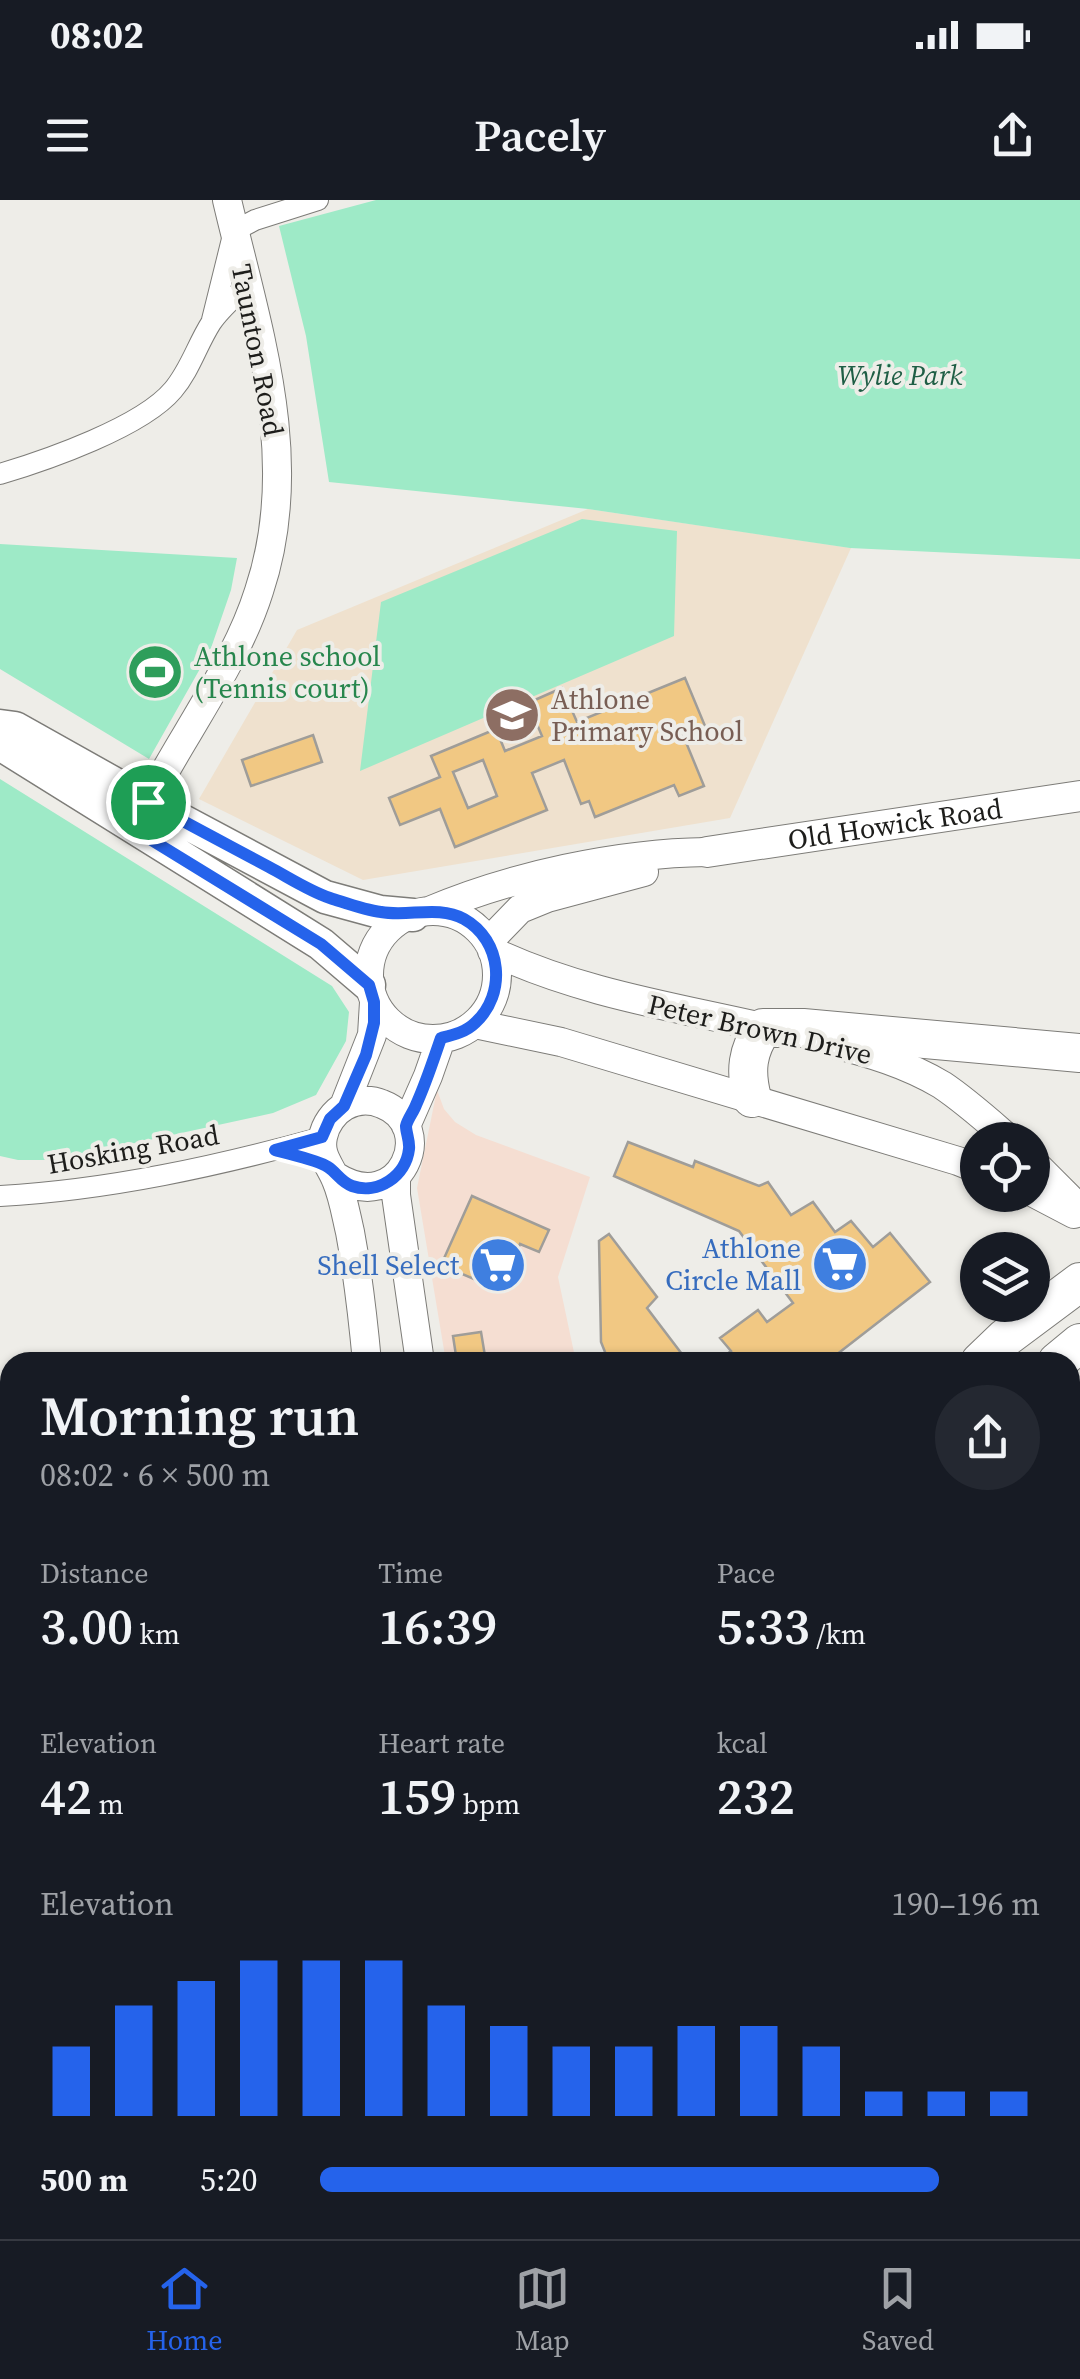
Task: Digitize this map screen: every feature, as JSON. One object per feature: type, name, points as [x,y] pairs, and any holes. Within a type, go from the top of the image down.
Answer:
[{"type":"highway","points":[[752,1098],[747,1061],[763,1028],[803,1028],[1080,1053]]},
{"type":"highway","points":[[990,1352],[1080,1282]]},
{"type":"main road","points":[[0,726],[15,728],[321,944],[372,994]]},
{"type":"main road","points":[[0,740],[5,747],[140,815],[325,897],[380,912],[420,913]]},
{"type":"main road","name":"Old Howick Road","points":[[707,852],[1080,796]]},
{"type":"street","name":"Taunton Road","points":[[140,815],[238,642],[270,554],[277,502],[274,403],[227,200]]},
{"type":"street","points":[[0,474],[144,416],[174,390],[211,322],[234,231],[318,200]]},
{"type":"street","points":[[211,322],[248,284]]},
{"type":"street","name":"Old Howick Road","points":[[420,913],[516,880],[624,858],[707,852]]},
{"type":"street","name":"Old Howick Road","points":[[490,946],[520,909],[707,852]]},
{"type":"street","points":[[344,1106],[372,1035],[369,967],[383,935],[396,922],[420,913],[446,912],[476,928],[490,946],[497,970],[495,990],[488,1008],[475,1024],[459,1034],[421,1038],[402,1031],[386,1019],[372,994]]},
{"type":"street","name":"Peter Brown Drive","points":[[490,946],[539,971],[638,1001],[871,1054],[908,1067],[942,1085],[988,1122]]},
{"type":"street","points":[[475,1024],[561,1042],[960,1162]]},
{"type":"street","points":[[406,1126],[441,1038]]},
{"type":"street","points":[[332,1172],[350,1185],[366,1188],[382,1186],[396,1177],[409,1156],[410,1141],[398,1114],[386,1105],[358,1101],[344,1106],[330,1119],[322,1137],[322,1152],[345,1210],[358,1276],[366,1352]]},
{"type":"street","name":"Hosking Road","points":[[0,1196],[102,1186],[322,1137]]},
{"type":"street","name":"Hosking Road","points":[[275,1150],[332,1172]]},
{"type":"street","points":[[396,1177],[419,1352]]},
{"type":"street","points":[[1050,1178],[1080,1208]]},
{"type":"street","points":[[1050,1201],[1080,1217]]},
{"type":"shaded area","name":"Athlone Primary School","points":[[588,509],[851,548],[730,818],[363,880],[199,799],[297,630]]},
{"type":"shaded area","points":[[437,1090],[444,1109],[455,1122],[476,1135],[590,1177],[558,1277],[574,1352],[444,1352],[417,1188]]},
{"type":"green space","name":"Wylie Park","points":[[376,200],[1080,200],[1080,559],[850,548],[588,509],[329,482],[306,336],[279,226]]},
{"type":"green space","points":[[582,519],[677,531],[674,636],[360,771],[381,602]]},
{"type":"green space","points":[[0,544],[237,558],[231,590],[210,651],[149,759],[0,669]]},
{"type":"green space","points":[[0,779],[332,986],[349,1012],[346,1041],[316,1095],[273,1113],[57,1160],[0,1156]]},
{"type":"building","points":[[685,678],[705,726],[683,735],[704,786],[679,796],[674,785],[595,817],[589,801],[581,804],[564,760],[532,773],[547,810],[455,847],[440,809],[400,825],[389,798],[440,777],[431,756],[496,729],[505,751],[542,736],[528,703],[562,688],[577,722]],"holes":[[[483,760],[497,796],[468,808],[453,772]]]},
{"type":"building","points":[[313,735],[322,762],[251,786],[242,760]]},
{"type":"building","name":"Athlone Circle Mall","points":[[628,1142],[693,1167],[695,1161],[759,1186],[768,1182],[791,1215],[813,1202],[835,1232],[851,1221],[873,1247],[890,1233],[930,1282],[840,1352],[730,1352],[720,1338],[758,1310],[767,1322],[793,1303],[739,1231],[614,1176]]},
{"type":"building","points":[[472,1196],[549,1230],[539,1252],[520,1244],[500,1290],[441,1265]]},
{"type":"building","name":"Athlone Circle Mall","points":[[609,1234],[657,1297],[647,1308],[680,1352],[605,1352],[601,1342],[599,1241]]},
{"type":"building","points":[[481,1332],[484,1352],[455,1352],[453,1336]]},
{"type":"place","name":"Athlone school (Tennis court)","points":[[155,672]]},
{"type":"place","name":"Athlone Primary School","points":[[512,715]]},
{"type":"place","name":"Athlone Circle Mall","points":[[840,1264]]},
{"type":"place","name":"Shell Select","points":[[498,1265]]},
{"type":"route","points":[[148,802],[325,897],[380,912],[446,912],[476,928],[488,942],[497,970],[488,1008],[475,1024],[459,1034],[441,1038],[406,1126],[409,1156],[396,1177],[382,1186],[350,1185],[328,1167],[275,1150],[322,1137],[330,1119],[344,1106],[372,1035],[374,1002],[369,985],[321,944],[132,828],[148,802]]}]
